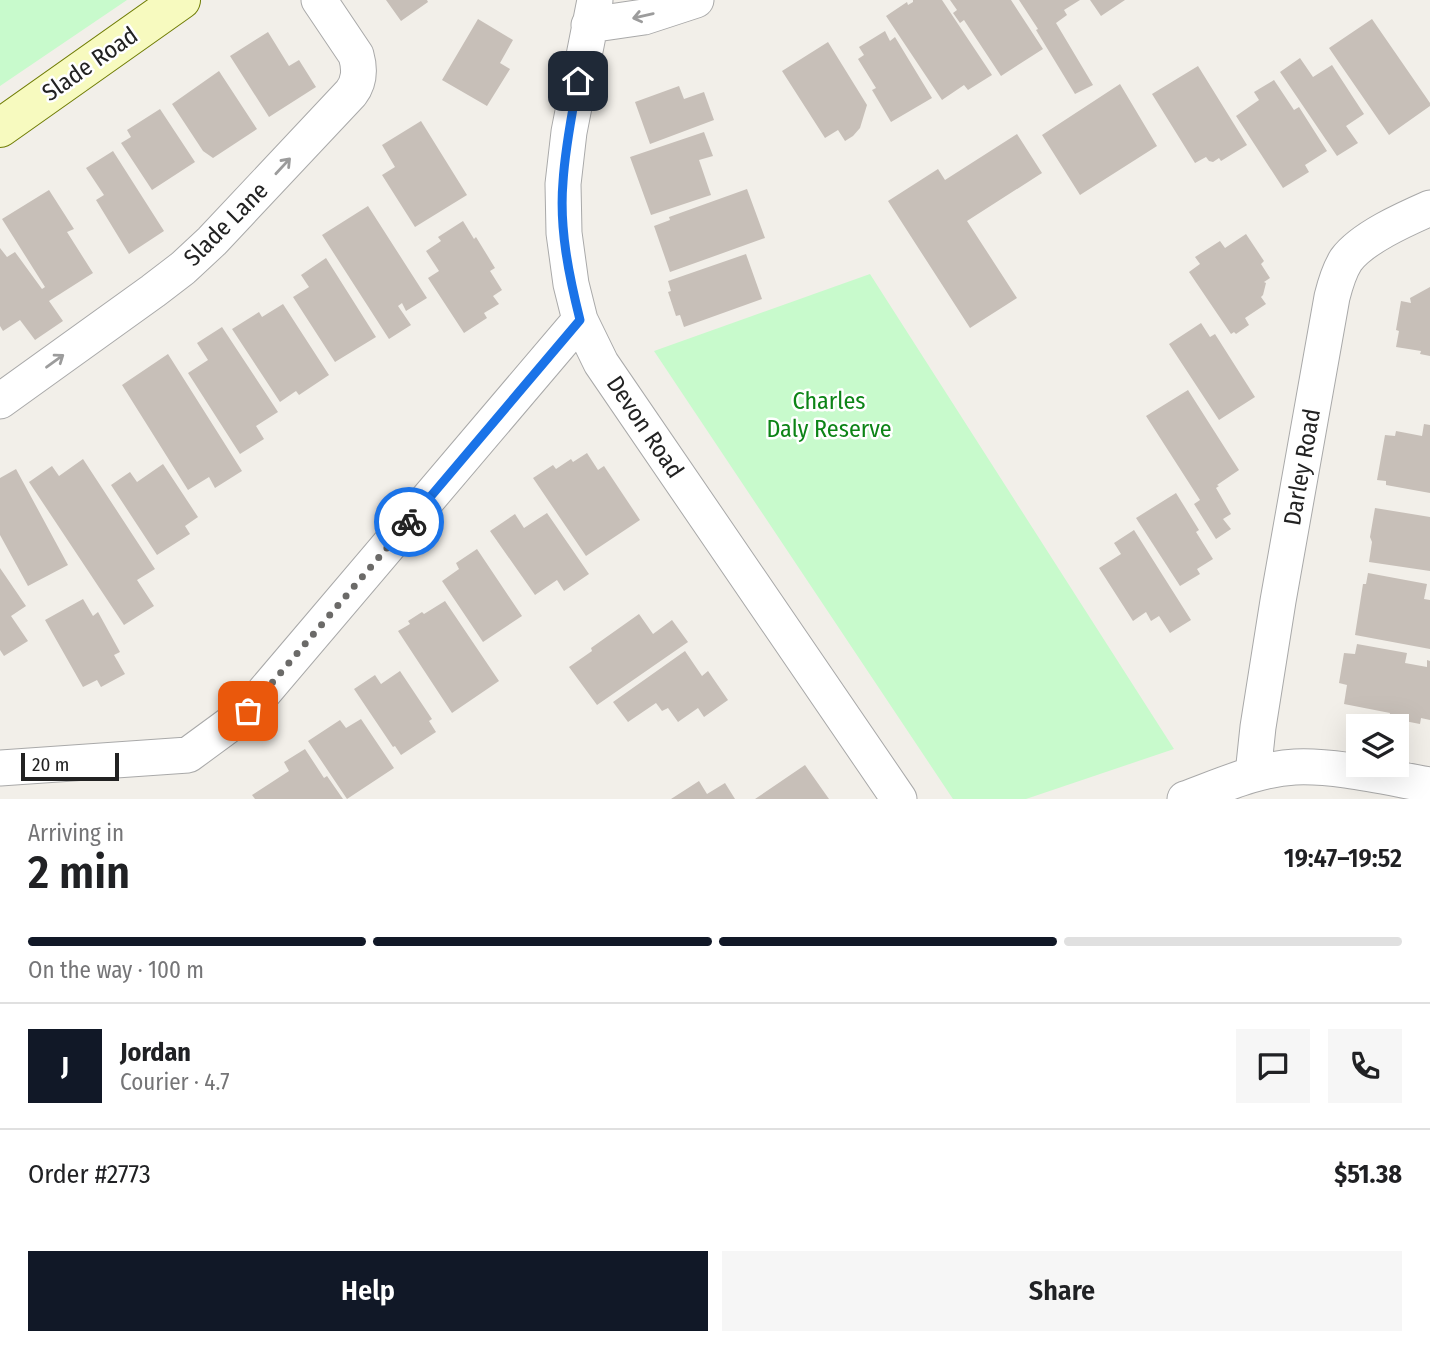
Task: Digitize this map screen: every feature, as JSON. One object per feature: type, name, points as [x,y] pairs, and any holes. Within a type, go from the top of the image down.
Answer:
[{"type":"main road","name":"Slade Road","points":[[0,128],[181,0]]},
{"type":"street","name":"Slade Lane","points":[[0,401],[183,268],[212,241],[351,93],[358,80],[358,62],[319,0]]},
{"type":"street","points":[[592,13],[644,17],[696,0]]},
{"type":"street","name":"Devon Road","points":[[592,13],[569,132],[563,184],[564,233],[571,284],[580,320],[601,363],[899,799]]},
{"type":"street","name":"Darley Road","points":[[1252,775],[1278,601],[1337,279],[1346,260],[1366,241],[1430,208]]},
{"type":"street","points":[[0,768],[188,755],[248,711],[580,320]]},
{"type":"street","points":[[1185,799],[1252,775],[1294,767],[1328,768],[1430,785]]},
{"type":"green space","points":[[0,0],[127,0],[0,86]]},
{"type":"green space","name":"Charles Daly Reserve","points":[[870,274],[1174,749],[1026,799],[953,799],[654,351]]},
{"type":"building","points":[[386,0],[427,0],[428,2],[401,21]]},
{"type":"building","points":[[913,0],[942,0],[992,75],[968,90],[964,85],[942,100],[886,16]]},
{"type":"building","points":[[950,0],[1011,0],[1043,49],[1001,76],[964,20],[960,23],[953,13],[957,10]]},
{"type":"building","points":[[1019,0],[1080,0],[1064,10],[1067,15],[1056,23],[1093,85],[1075,94]]},
{"type":"building","points":[[1090,0],[1125,0],[1101,16]]},
{"type":"building","points":[[478,19],[513,40],[500,63],[510,69],[487,106],[442,80]]},
{"type":"building","points":[[1372,19],[1430,103],[1430,106],[1389,135],[1329,48]]},
{"type":"building","points":[[885,31],[890,41],[895,37],[932,98],[891,122],[872,90],[876,88],[858,59],[864,55],[859,47]]},
{"type":"building","points":[[268,32],[289,66],[299,60],[316,87],[269,117],[230,56]]},
{"type":"building","points":[[828,42],[867,105],[860,128],[845,141],[838,130],[825,138],[782,71]]},
{"type":"building","points":[[1300,58],[1313,77],[1332,65],[1364,114],[1346,126],[1358,143],[1337,156],[1280,72]]},
{"type":"building","points":[[1198,66],[1247,145],[1221,161],[1219,158],[1213,162],[1209,161],[1206,157],[1195,163],[1152,94]]},
{"type":"building","points":[[219,71],[257,129],[213,158],[203,151],[172,104]]},
{"type":"building","points":[[1274,80],[1294,110],[1299,107],[1327,151],[1305,165],[1309,172],[1283,188],[1236,116],[1259,100],[1254,92]]},
{"type":"building","points":[[1120,84],[1157,146],[1080,195],[1042,135]]},
{"type":"building","points":[[679,86],[684,99],[704,92],[714,120],[650,144],[635,102]]},
{"type":"building","points":[[160,109],[195,162],[152,190],[121,143],[131,137],[127,130]]},
{"type":"building","points":[[421,121],[467,195],[415,227],[382,175],[395,167],[382,145]]},
{"type":"building","points":[[704,132],[713,156],[699,160],[711,195],[651,215],[630,157]]},
{"type":"building","points":[[1017,134],[1042,173],[967,221],[1017,298],[970,328],[888,201],[938,169],[945,180]]},
{"type":"building","points":[[113,151],[164,231],[129,254],[96,200],[104,195],[86,168]]},
{"type":"building","points":[[747,189],[765,238],[670,272],[654,226],[670,220],[669,217]]},
{"type":"building","points":[[49,190],[74,229],[67,232],[93,273],[49,301],[63,321],[35,340],[20,320],[3,331],[0,326],[0,248],[7,257],[15,252],[42,289],[45,287],[2,219]]},
{"type":"building","points":[[368,206],[427,298],[406,311],[402,303],[398,306],[411,325],[389,339],[322,235]]},
{"type":"building","points":[[463,221],[495,268],[490,271],[502,290],[493,296],[499,304],[484,313],[487,318],[464,333],[428,278],[439,271],[426,251],[441,241],[438,237]]},
{"type":"building","points":[[1246,234],[1264,261],[1261,264],[1270,278],[1264,282],[1266,283],[1261,297],[1266,304],[1245,318],[1249,325],[1236,334],[1231,334],[1189,272],[1200,264],[1195,257],[1220,241],[1225,248]]},
{"type":"building","points":[[746,254],[762,299],[684,327],[680,315],[676,316],[668,292],[671,291],[668,281]]},
{"type":"building","points":[[326,258],[376,337],[335,362],[293,297],[309,287],[301,275]]},
{"type":"building","points":[[1430,287],[1430,356],[1420,354],[1421,351],[1396,347],[1399,331],[1396,330],[1401,301],[1411,303],[1410,298]]},
{"type":"building","points":[[283,304],[329,375],[299,395],[296,391],[280,402],[232,329],[259,312],[262,317]]},
{"type":"building","points":[[1201,323],[1210,337],[1215,334],[1255,397],[1219,420],[1169,344]]},
{"type":"building","points":[[222,327],[278,412],[256,426],[264,439],[240,454],[188,373],[208,360],[197,343]]},
{"type":"building","points":[[168,354],[242,471],[215,488],[209,477],[188,490],[122,385]]},
{"type":"building","points":[[1188,390],[1239,470],[1216,488],[1231,514],[1223,519],[1231,529],[1216,539],[1194,504],[1200,500],[1146,416]]},
{"type":"building","points":[[1424,424],[1430,425],[1430,493],[1386,485],[1386,481],[1377,480],[1385,435],[1395,436],[1396,431],[1422,436]]},
{"type":"building","points":[[587,453],[598,470],[604,466],[640,520],[586,556],[533,478],[553,465],[556,469]]},
{"type":"building","points":[[83,459],[155,569],[137,580],[154,606],[124,625],[29,482],[52,466],[59,476]]},
{"type":"building","points":[[163,464],[198,517],[185,526],[190,534],[157,555],[111,485],[130,472],[137,482]]},
{"type":"building","points":[[16,469],[68,565],[28,586],[0,535],[0,478]]},
{"type":"building","points":[[1176,493],[1213,559],[1197,569],[1200,574],[1180,586],[1136,518]]},
{"type":"building","points":[[1375,508],[1430,517],[1430,571],[1369,562]]},
{"type":"building","points":[[547,513],[589,574],[564,591],[557,580],[535,595],[490,531],[515,514],[524,528]]},
{"type":"building","points":[[1134,530],[1191,620],[1170,633],[1159,616],[1151,621],[1146,612],[1133,621],[1099,568],[1121,554],[1114,543]]},
{"type":"building","points":[[477,549],[522,616],[483,642],[442,581],[459,569],[456,563]]},
{"type":"building","points":[[0,568],[26,606],[11,616],[28,641],[4,656],[0,650]]},
{"type":"building","points":[[1368,573],[1427,584],[1424,599],[1430,600],[1430,649],[1355,635],[1363,584],[1366,584]]},
{"type":"building","points":[[83,599],[93,616],[98,612],[120,652],[114,655],[125,674],[101,687],[97,680],[83,687],[45,620]]},
{"type":"building","points":[[445,601],[499,681],[452,713],[398,631],[422,612],[424,614]]},
{"type":"building","points":[[639,614],[653,634],[672,620],[688,642],[597,705],[569,667]]},
{"type":"building","points":[[1357,644],[1407,653],[1405,663],[1427,667],[1427,660],[1430,661],[1430,720],[1421,718],[1420,724],[1409,722],[1409,714],[1390,714],[1344,704],[1347,685],[1339,683],[1344,653],[1355,654]]},
{"type":"building","points":[[685,651],[702,676],[708,671],[728,700],[704,717],[698,708],[678,722],[668,708],[662,711],[656,703],[628,722],[613,702]]},
{"type":"building","points":[[400,671],[432,719],[429,721],[436,732],[401,755],[354,689],[375,675],[381,684]]},
{"type":"building","points":[[361,719],[394,768],[347,799],[308,741],[340,720],[346,728]]},
{"type":"building","points":[[305,749],[324,778],[327,776],[343,799],[255,799],[252,795],[289,771],[284,762]]},
{"type":"building","points":[[805,765],[829,799],[755,799]]},
{"type":"building","points":[[699,781],[707,794],[725,783],[735,799],[671,799]]},
{"type":"way so far","points":[[248,711],[409,522]]},
{"type":"route","points":[[409,522],[580,320],[571,284],[564,233],[563,184],[578,81]]}]
